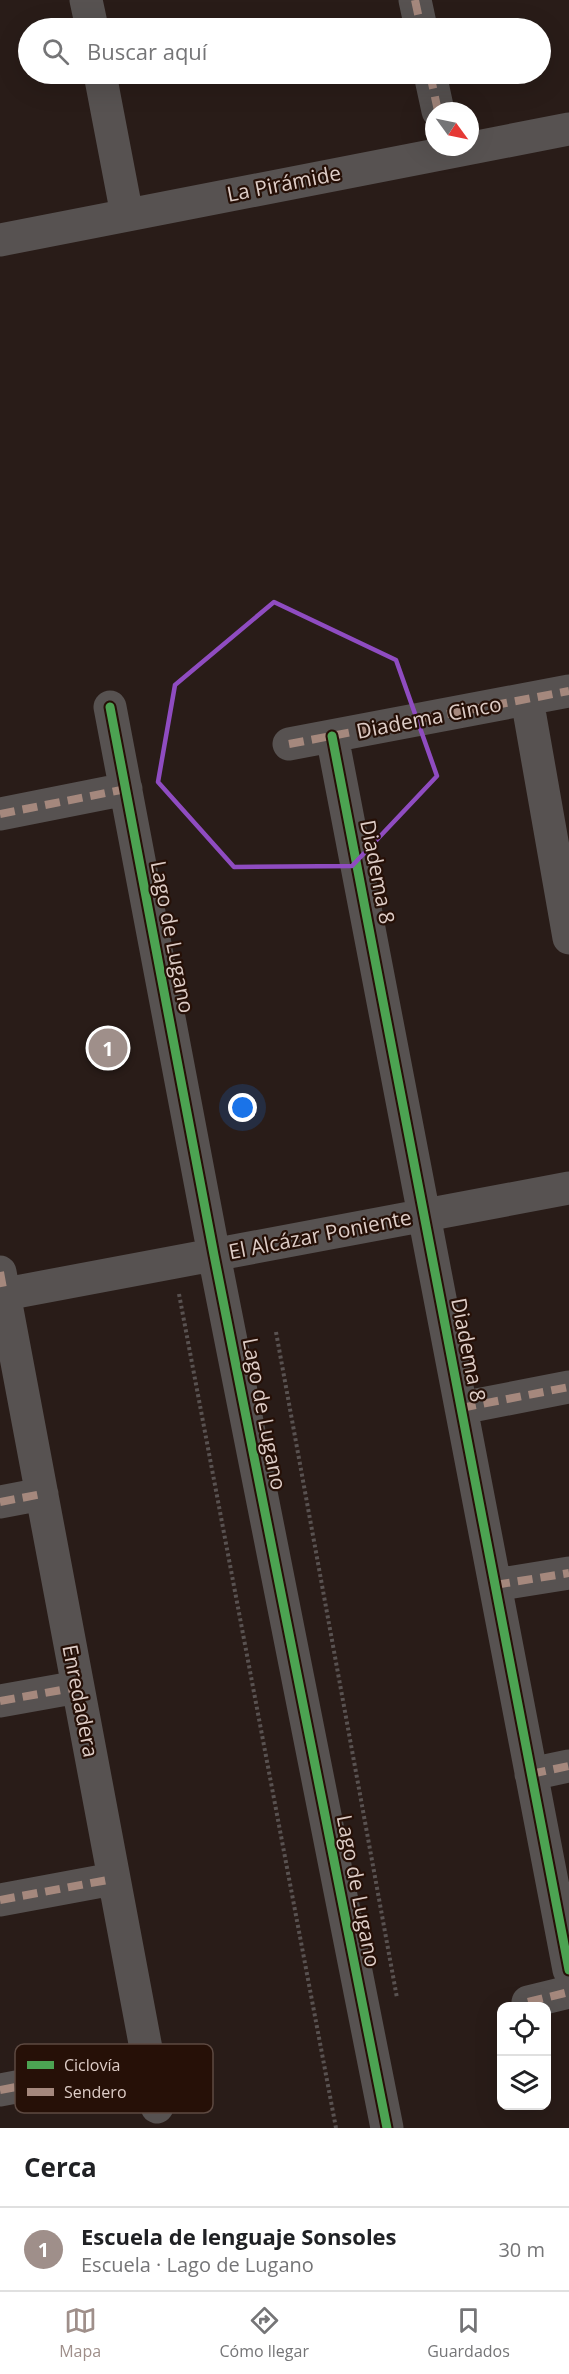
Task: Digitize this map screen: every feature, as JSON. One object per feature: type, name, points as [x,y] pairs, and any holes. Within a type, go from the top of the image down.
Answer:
[{"type":"street","points":[[86,0],[90,18]]},
{"type":"street","points":[[415,0],[419,18]]},
{"type":"street","points":[[102,84],[127,215]]},
{"type":"street","points":[[432,84],[436,102]]},
{"type":"street","name":"La Pirámide","points":[[479,144],[569,129]]},
{"type":"street","name":"La Pirámide","points":[[0,240],[425,154]]},
{"type":"street","name":"Diadema Cinco","points":[[289,744],[569,691]]},
{"type":"street","points":[[527,699],[569,938]]},
{"type":"street","name":"Lago de Lugano","points":[[110,707],[214,1255],[387,2128]]},
{"type":"street","name":"Diadema 8","points":[[332,736],[569,1970]]},
{"type":"street","points":[[0,814],[126,789]]},
{"type":"street","name":"El Alcázar Poniente","points":[[1,1287],[174,1262],[569,1188]]},
{"type":"street","name":"Enredadera","points":[[1,1287],[145,2044]]},
{"type":"street","points":[[461,1408],[569,1387]]},
{"type":"street","points":[[0,1502],[42,1494]]},
{"type":"street","points":[[495,1586],[569,1573]]},
{"type":"street","points":[[0,1701],[78,1687]]},
{"type":"street","points":[[531,1774],[569,1766]]},
{"type":"street","points":[[0,1900],[114,1879]]},
{"type":"street","points":[[528,2002],[569,1992]]},
{"type":"street","points":[[0,2090],[15,2087]]},
{"type":"path","points":[[174,1262],[336,2128]]},
{"type":"path","points":[[276,1332],[398,2002]]},
{"type":"highlighted area","points":[[274,602],[396,660],[437,776],[352,866],[234,867],[158,782],[175,685]]},
{"type":"marked path","points":[[415,0],[419,18]]},
{"type":"marked path","points":[[432,84],[436,102]]},
{"type":"marked path","points":[[289,744],[569,691]]},
{"type":"marked path","points":[[0,814],[126,789]]},
{"type":"marked path","points":[[0,1272],[4,1294]]},
{"type":"marked path","points":[[461,1408],[569,1387]]},
{"type":"marked path","points":[[0,1502],[42,1494]]},
{"type":"marked path","points":[[495,1585],[569,1573]]},
{"type":"marked path","points":[[0,1701],[78,1687]]},
{"type":"marked path","points":[[531,1774],[569,1766]]},
{"type":"marked path","points":[[0,1900],[113,1879]]},
{"type":"marked path","points":[[528,2002],[569,1992]]},
{"type":"marked path","points":[[0,2090],[15,2087]]},
{"type":"cycle path","points":[[110,707],[214,1255],[387,2128]]},
{"type":"cycle path","points":[[332,736],[569,1970]]},
{"type":"place","name":"Escuela de lenguaje Sonsoles","points":[[108,1048]]}]
